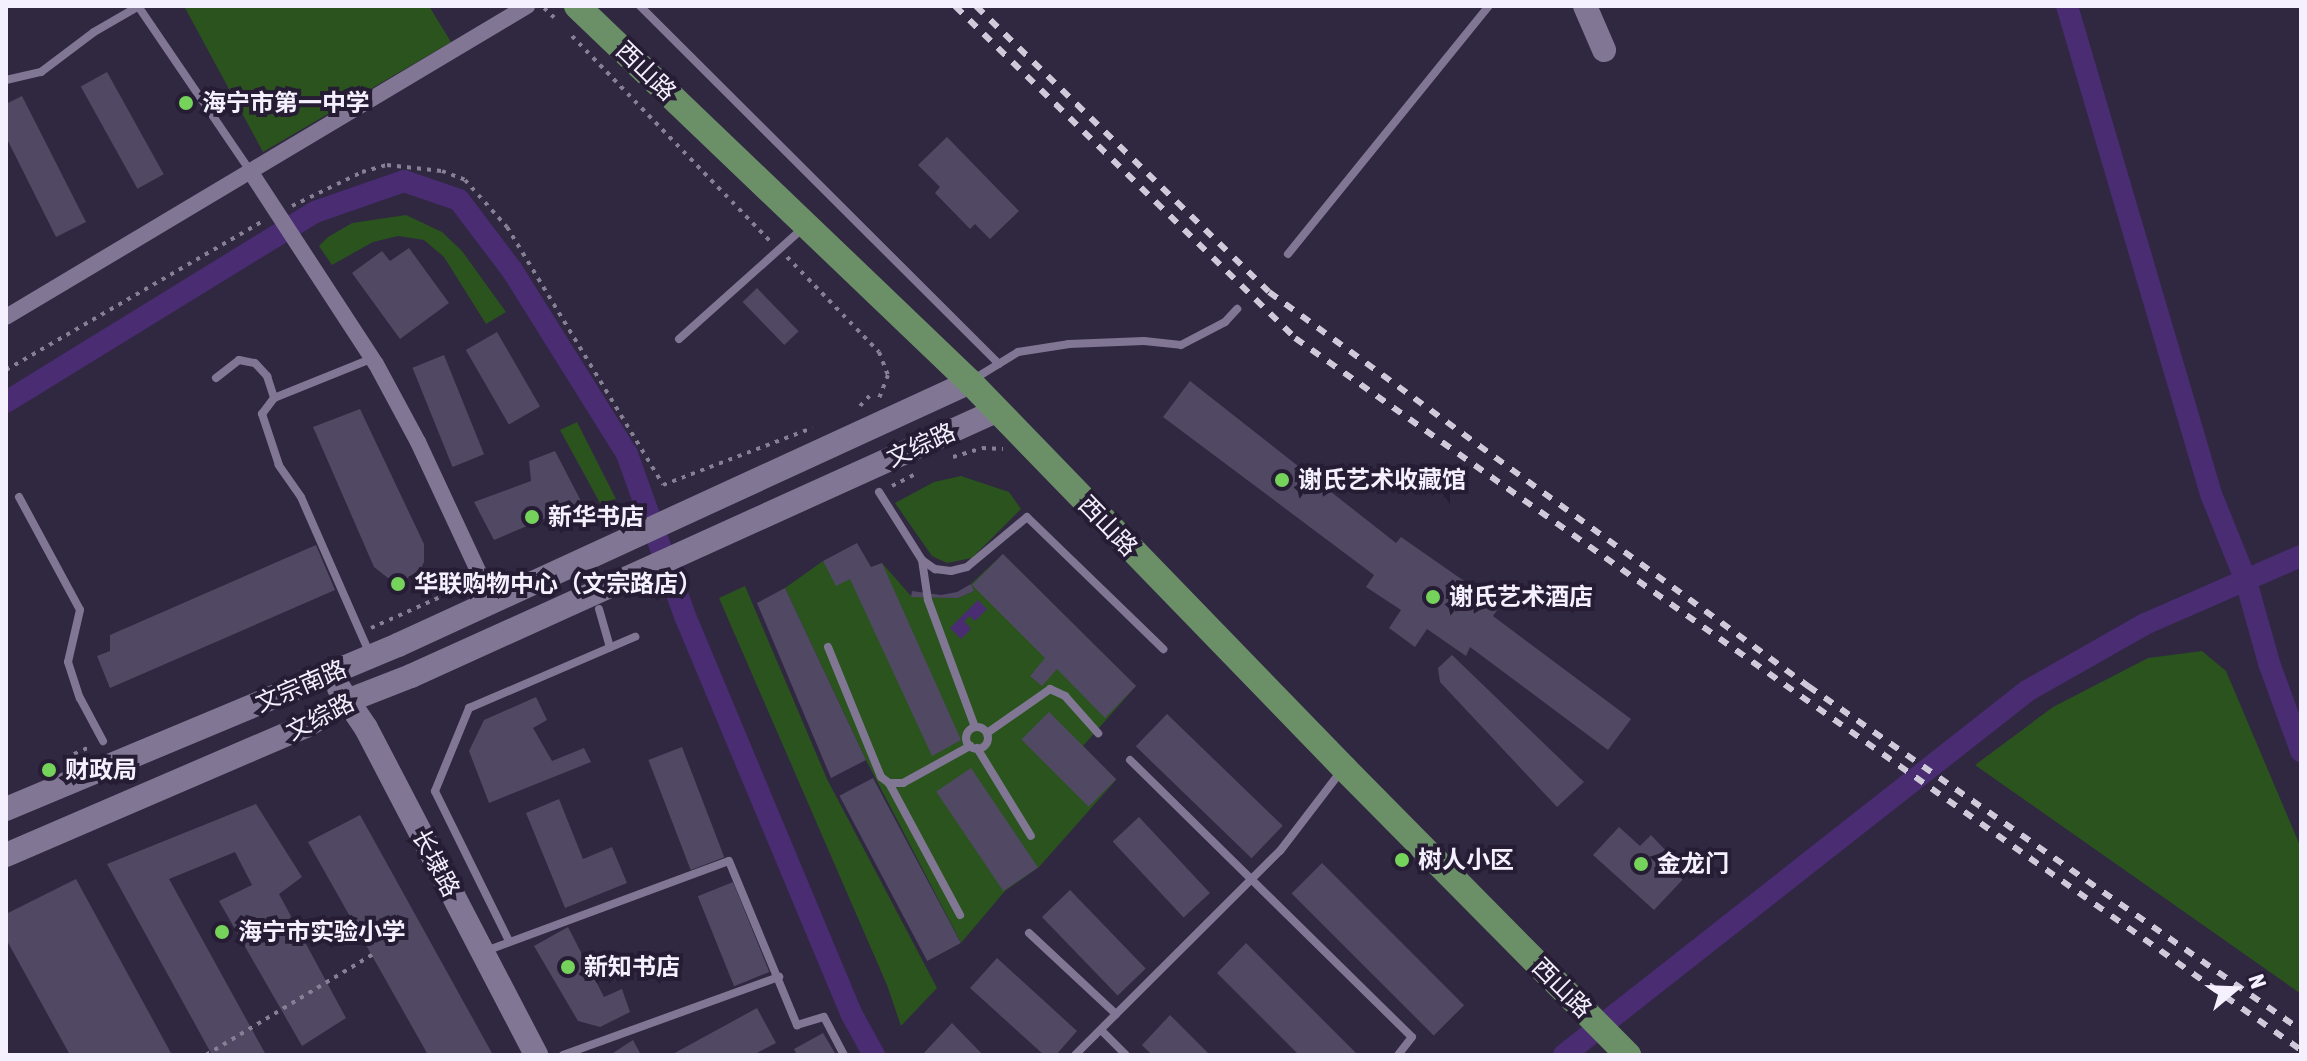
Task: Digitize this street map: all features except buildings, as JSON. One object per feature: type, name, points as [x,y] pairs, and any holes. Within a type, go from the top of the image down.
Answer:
[{"type":"main road","name":"西山路","points":[[577,6],[970,382],[1344,768],[1628,1055]]},
{"type":"main road","points":[[1585,6],[1604,50]]},
{"type":"main road","name":"文宗南路","points":[[6,809],[331,674],[698,509],[970,382]]},
{"type":"main road","name":"文综路","points":[[6,855],[306,726],[347,701],[411,676],[996,411]]},
{"type":"main road","name":"长埭路","points":[[331,674],[366,728],[536,1055]]},
{"type":"street","points":[[6,317],[527,6]]},
{"type":"street","points":[[250,171],[373,358],[418,442],[482,579]]},
{"type":"lane","points":[[6,80],[41,72],[94,32],[138,6],[250,171]]},
{"type":"lane","points":[[640,6],[999,364]]},
{"type":"lane","points":[[1288,254],[1489,6]]},
{"type":"lane","points":[[679,339],[806,225]]},
{"type":"lane","points":[[970,382],[1018,352],[1069,344],[1144,341],[1181,345],[1225,322],[1237,309]]},
{"type":"lane","points":[[371,656],[301,497],[279,465],[262,414],[274,398],[373,358]]},
{"type":"lane","points":[[216,378],[239,360],[255,363],[267,376],[274,398]]},
{"type":"lane","points":[[879,492],[922,560],[935,569],[951,571],[967,567],[1027,517],[1163,649]]},
{"type":"lane","points":[[19,497],[80,610],[68,662],[80,698],[103,741]]},
{"type":"lane","points":[[922,560],[928,600],[975,727],[987,733]]},
{"type":"lane","points":[[599,609],[610,647]]},
{"type":"lane","points":[[509,941],[435,791],[469,708],[635,637]]},
{"type":"lane","points":[[828,647],[881,777],[889,783],[960,915]]},
{"type":"lane","points":[[889,783],[903,783],[986,743],[987,733],[1050,689],[1065,696],[1098,733]]},
{"type":"lane","points":[[975,727],[967,733],[974,747],[1031,836]]},
{"type":"lane","points":[[1130,760],[1412,1037],[1398,1055]]},
{"type":"lane","points":[[1075,1055],[1280,851],[1344,768]]},
{"type":"lane","points":[[483,952],[729,861],[797,1025],[824,1017],[844,1055]]},
{"type":"lane","points":[[1029,933],[1116,1014]]},
{"type":"lane","points":[[563,1055],[779,977]]},
{"type":"lane","points":[[1101,1030],[1126,1055]]},
{"type":"path","points":[[287,209],[362,172],[387,165],[442,171],[465,180],[507,227],[663,485],[818,426]]},
{"type":"path","points":[[6,370],[273,216]]},
{"type":"path","points":[[852,409],[864,404],[871,394]]},
{"type":"path","points":[[361,633],[482,579]]},
{"type":"path","points":[[206,1055],[372,955]]},
{"type":"green space","points":[[184,6],[429,6],[451,42],[263,152]]},
{"type":"green space","points":[[406,215],[442,232],[462,251],[506,312],[486,324],[444,257],[424,240],[398,236],[373,242],[332,265],[319,246],[352,223]]},
{"type":"green space","points":[[577,422],[616,499],[600,503],[560,430]]},
{"type":"green space","points":[[961,476],[1009,492],[1021,509],[972,558],[947,563],[932,556],[895,503],[934,482]]},
{"type":"green space","points":[[1003,554],[1136,686],[1083,746],[1116,780],[1039,867],[1005,891],[961,943],[866,760],[785,588],[823,561],[837,585],[882,563],[911,596],[958,598],[974,591],[971,584]]},
{"type":"green space","points":[[745,586],[827,779],[937,988],[901,1026],[887,985],[719,598]]},
{"type":"green space","points":[[2202,651],[2226,671],[2301,848],[2301,994],[1975,765],[2053,707],[2148,658]]},
{"type":"shaded area","points":[[978,600],[987,609],[975,621],[970,616],[964,621],[971,629],[961,639],[950,628]]},
{"type":"waterway","points":[[2067,6],[2211,494],[2246,581],[2269,663],[2301,751]]},
{"type":"waterway","points":[[6,402],[315,212],[404,181],[459,200],[512,270],[627,454],[685,616],[852,1015],[874,1055]]},
{"type":"waterway","points":[[1564,1055],[2027,691],[2145,624],[2301,556]]},
{"type":"railway","points":[[955,6],[1295,338],[2301,1050]]},
{"type":"railway","points":[[976,6],[1269,292],[1808,686],[2301,1030]]},
{"type":"place","name":"海宁市第一中学","points":[[186,103]]},
{"type":"place","name":"谢氏艺术收藏馆","points":[[1282,480]]},
{"type":"place","name":"新华书店","points":[[532,517]]},
{"type":"place","name":"华联购物中心（文宗路店）","points":[[398,584]]},
{"type":"place","name":"谢氏艺术酒店","points":[[1433,597]]},
{"type":"place","name":"财政局","points":[[49,770]]},
{"type":"place","name":"树人小区","points":[[1402,860]]},
{"type":"place","name":"金龙门","points":[[1641,864]]},
{"type":"place","name":"海宁市实验小学","points":[[222,932]]},
{"type":"place","name":"新知书店","points":[[568,967]]}]
